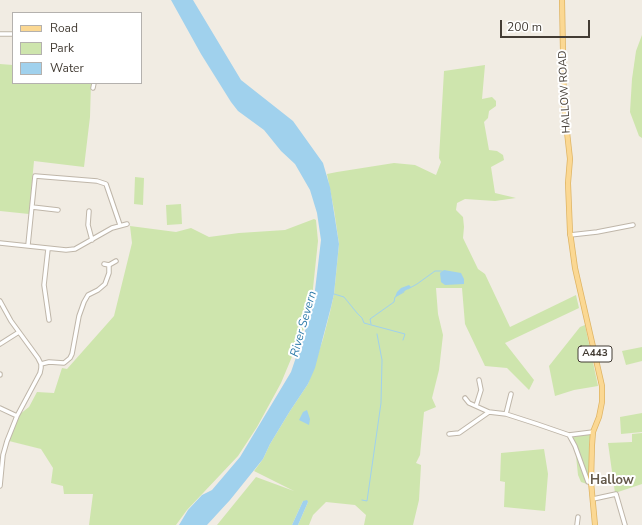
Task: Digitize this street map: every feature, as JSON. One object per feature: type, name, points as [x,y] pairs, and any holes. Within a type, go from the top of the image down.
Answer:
[{"type":"main road","name":"HALLOW ROAD","points":[[562,0],[564,105],[570,159],[568,183],[570,235]]},
{"type":"main road","name":"A443","points":[[570,235],[575,268],[602,386],[602,402],[599,417],[593,432],[591,482],[595,525]]},
{"type":"street","points":[[0,34],[12,34]]},
{"type":"street","points":[[93,88],[94,84]]},
{"type":"street","points":[[28,246],[35,176],[97,181],[106,184],[120,225]]},
{"type":"street","points":[[32,207],[58,210]]},
{"type":"street","points":[[89,210],[88,225],[92,240]]},
{"type":"street","points":[[0,243],[66,250],[74,249],[112,228],[127,224]]},
{"type":"street","points":[[570,235],[597,232],[633,224]]},
{"type":"street","points":[[48,248],[44,285],[49,320]]},
{"type":"street","points":[[104,264],[109,265],[116,260]]},
{"type":"street","points":[[41,364],[49,362],[64,363],[70,358],[79,316],[84,302],[88,295],[98,290],[105,284],[109,273],[109,265]]},
{"type":"street","points":[[0,300],[11,321],[41,364],[41,371],[17,416],[7,441],[3,455],[0,486]]},
{"type":"street","points":[[0,344],[19,332]]},
{"type":"street","points":[[476,406],[481,390],[479,380]]},
{"type":"street","points":[[506,414],[511,394]]},
{"type":"street","points":[[466,398],[468,403],[489,412],[506,414],[569,435],[593,432]]},
{"type":"street","points":[[0,408],[17,416]]},
{"type":"street","points":[[449,434],[458,433],[489,412]]},
{"type":"street","points":[[569,435],[575,446],[588,482],[591,482]]},
{"type":"street","points":[[593,499],[616,494],[625,525]]},
{"type":"street","points":[[577,525],[578,517]]},
{"type":"green space","points":[[642,35],[642,138],[639,136],[630,112],[632,79],[636,51]]},
{"type":"green space","points":[[0,64],[12,65],[12,84],[91,84],[90,117],[84,167],[34,161],[29,214],[0,211]]},
{"type":"green space","points":[[485,65],[482,99],[492,97],[496,101],[496,106],[489,111],[488,118],[484,122],[489,150],[497,151],[503,155],[504,160],[491,167],[495,193],[516,198],[495,201],[465,199],[457,203],[456,210],[463,217],[463,238],[478,269],[485,274],[510,327],[576,295],[579,308],[505,343],[534,380],[529,390],[507,368],[485,366],[465,324],[462,288],[436,288],[438,314],[443,335],[439,370],[432,398],[436,407],[424,412],[420,455],[416,463],[421,465],[419,500],[413,525],[364,525],[366,515],[355,505],[326,502],[313,515],[309,525],[298,525],[308,502],[303,501],[292,525],[217,525],[256,477],[294,491],[254,471],[263,459],[270,444],[308,384],[330,312],[334,294],[339,244],[327,174],[394,163],[415,165],[436,175],[441,162],[439,158],[444,71]]},
{"type":"green space","points":[[135,177],[144,178],[143,205],[134,204]]},
{"type":"green space","points":[[181,204],[182,224],[167,225],[166,205]]},
{"type":"green space","points":[[314,219],[316,220],[318,241],[311,307],[306,323],[281,383],[257,427],[238,456],[187,510],[176,525],[89,525],[93,494],[64,494],[63,486],[51,483],[53,468],[41,449],[9,441],[20,414],[29,407],[37,392],[54,393],[62,368],[67,369],[114,316],[132,243],[130,226],[176,232],[191,228],[209,237],[239,233],[285,230]]},
{"type":"green space","points":[[585,325],[598,386],[574,390],[555,396],[549,366],[580,327]]},
{"type":"green space","points":[[642,347],[642,361],[626,365],[622,351]]},
{"type":"green space","points":[[642,413],[642,432],[621,434],[620,417]]},
{"type":"green space","points":[[591,433],[589,443],[589,479],[587,484],[581,482],[578,475],[575,446],[569,435]]},
{"type":"green space","points":[[642,433],[642,484],[615,493],[608,443],[632,442],[632,434]]},
{"type":"green space","points":[[544,449],[548,474],[545,511],[504,507],[505,482],[500,481],[501,453]]},
{"type":"water","points":[[171,0],[193,0],[241,80],[293,121],[323,163],[330,187],[339,244],[334,294],[315,368],[308,384],[270,444],[263,459],[230,500],[207,525],[179,525],[188,510],[202,495],[212,490],[240,457],[291,372],[313,307],[321,240],[317,213],[310,190],[295,164],[281,151],[264,130],[238,111],[231,102],[201,54]]},
{"type":"water","points":[[444,270],[461,273],[464,279],[464,284],[445,285],[441,282],[440,273]]},
{"type":"water","points":[[409,285],[411,287],[395,297],[401,288]]},
{"type":"water","points":[[307,410],[310,419],[309,425],[299,420],[303,412]]},
{"type":"water","points":[[307,500],[308,502],[298,525],[292,525],[303,501]]},
{"type":"waterway","points":[[408,289],[435,271],[442,271]]},
{"type":"waterway","points":[[371,324],[370,319],[394,302],[395,297],[404,292]]},
{"type":"waterway","points":[[334,294],[344,297],[362,318],[364,323],[405,334],[403,340]]},
{"type":"waterway","points":[[362,500],[367,501],[381,403],[382,360],[377,334]]},
{"type":"district","name":"Hallow","points":[[612,481]]},
{"type":"water label","name":"River Severn","points":[[304,324]]}]
